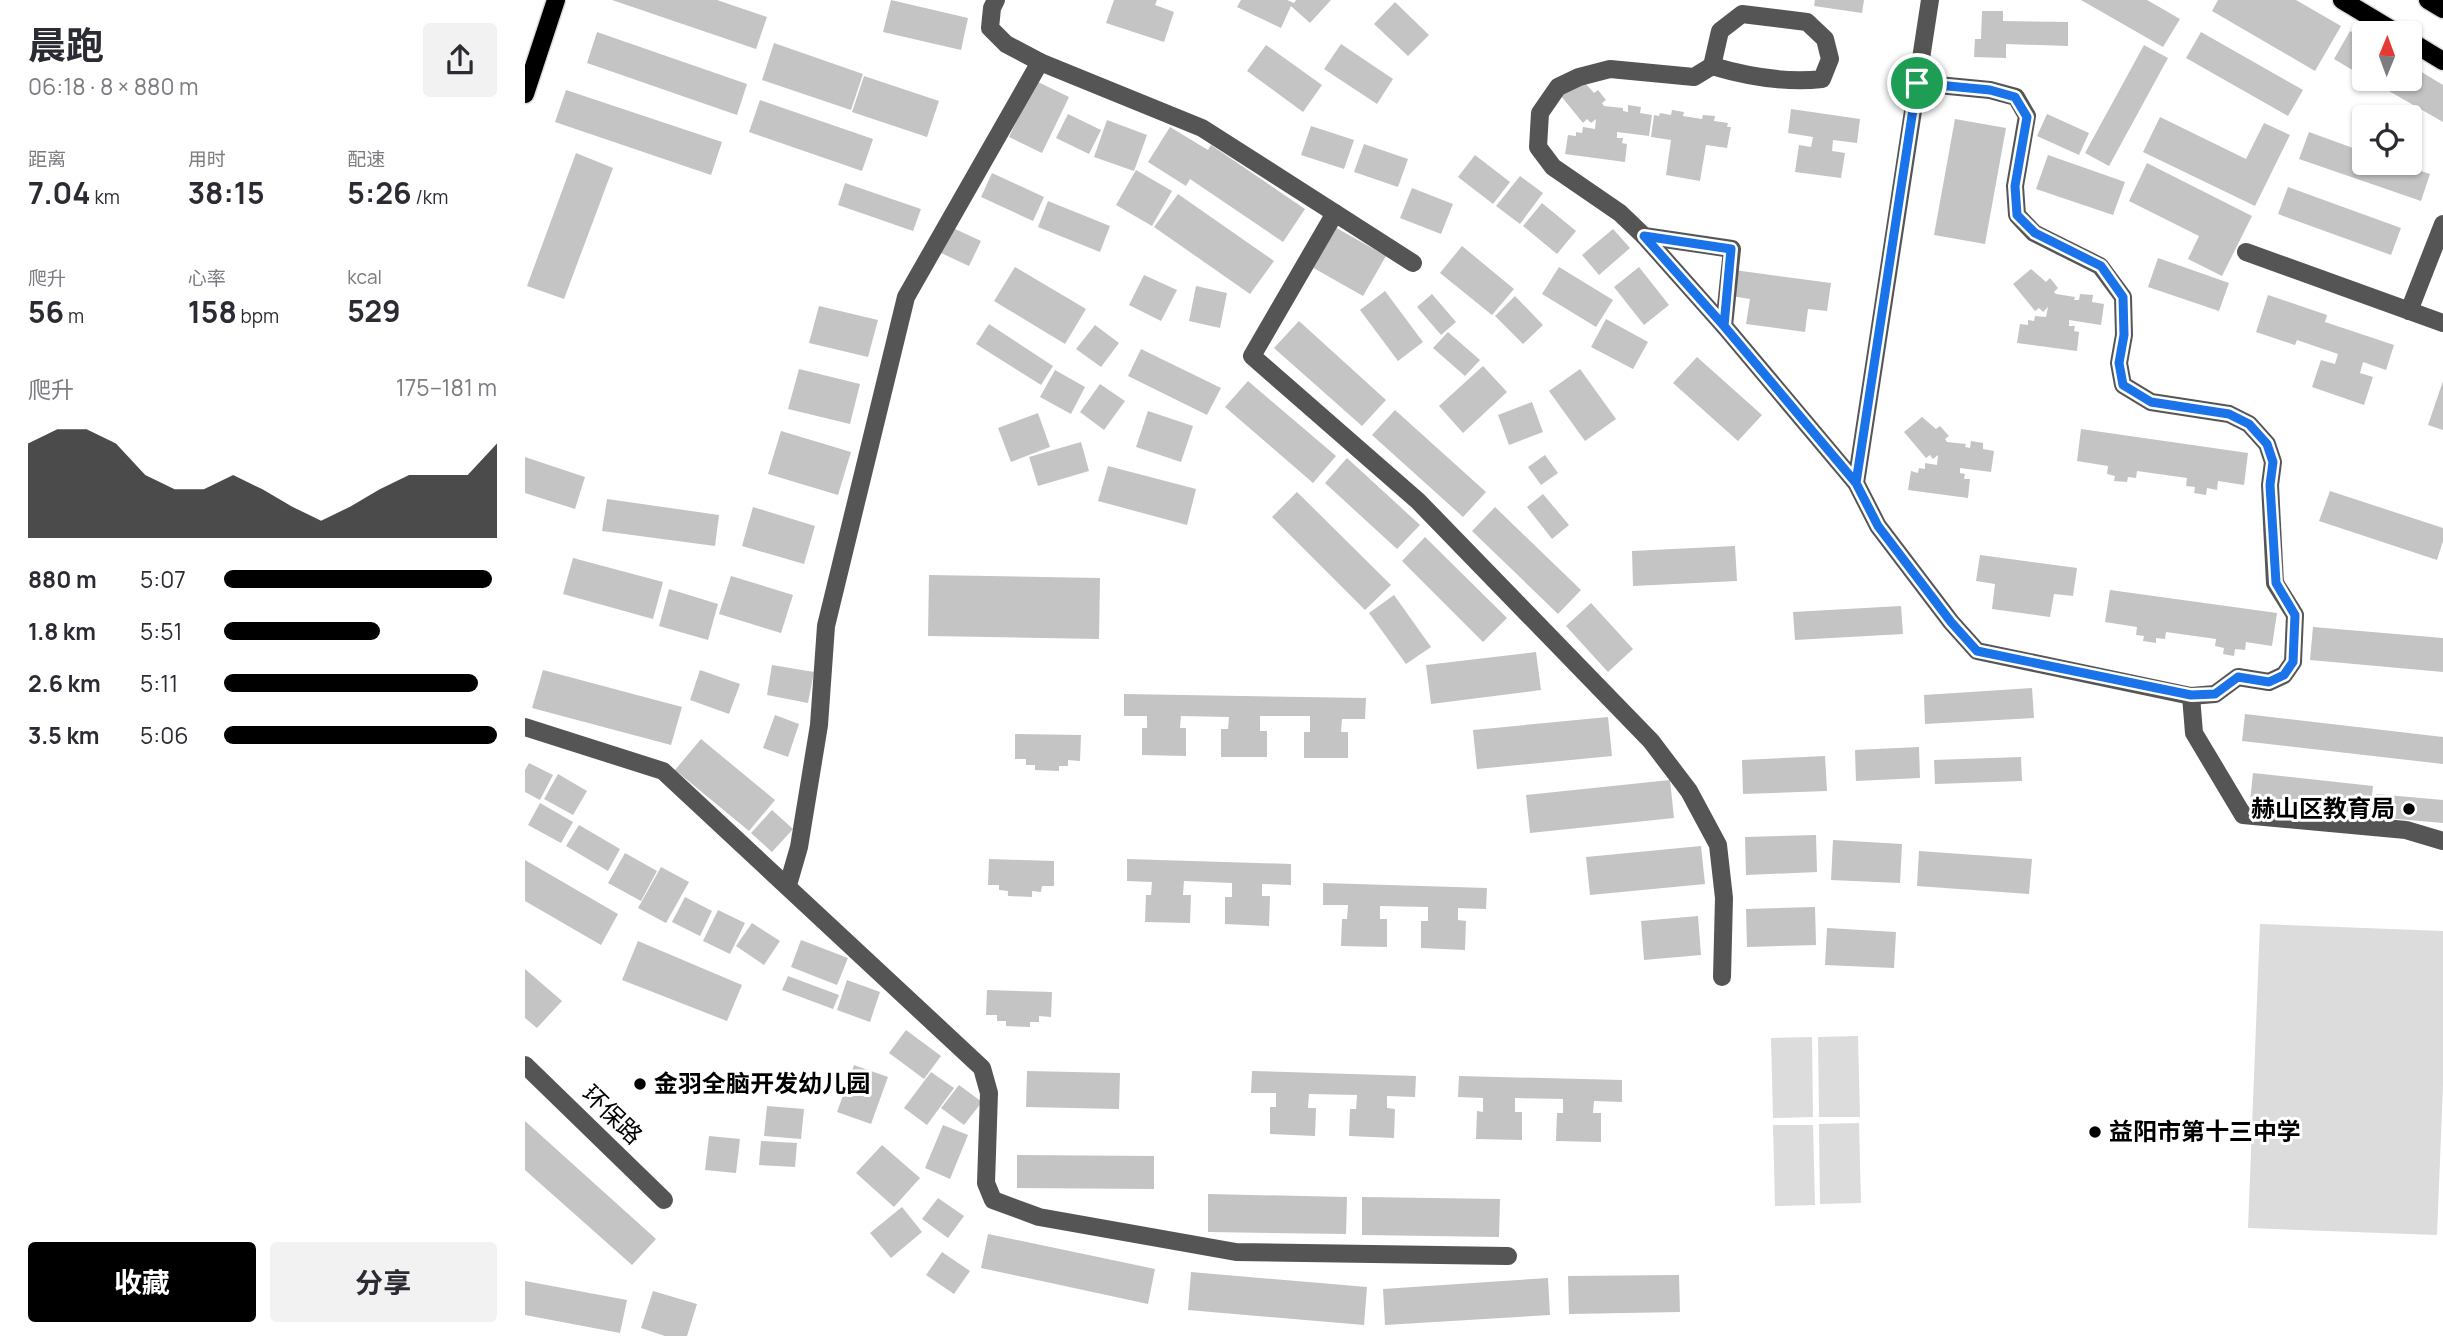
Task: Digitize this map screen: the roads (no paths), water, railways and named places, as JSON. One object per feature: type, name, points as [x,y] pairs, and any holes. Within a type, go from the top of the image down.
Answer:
[{"type":"main road","points":[[525,94],[556,0]]},
{"type":"main road","points":[[2342,0],[2377,21]]},
{"type":"main road","points":[[2428,0],[2443,9]]},
{"type":"main road","points":[[2422,48],[2443,61]]},
{"type":"street","points":[[996,0],[992,8],[990,28],[1006,44],[1040,62],[1202,128],[1413,263]]},
{"type":"street","points":[[1856,483],[1930,0]]},
{"type":"street","points":[[1711,66],[1803,81],[1822,79],[1830,59],[1825,39],[1807,22],[1742,15],[1720,31],[1711,66],[1694,78],[1610,68],[1558,87],[1540,113],[1538,147],[1553,167],[1620,213],[1644,236],[1724,326],[1856,483],[1878,526],[1951,622],[1977,651],[2191,695],[2215,694],[2238,677],[2269,682],[2284,675],[2293,662],[2295,615],[2276,583],[2270,485],[2273,462],[2267,444],[2249,424],[2229,414],[2151,402],[2123,385],[2119,363],[2124,335],[2123,297],[2101,266],[2035,233],[2017,215],[2015,186],[2027,117],[2015,97],[1990,90],[1917,83]]},
{"type":"street","points":[[787,885],[799,847],[818,725],[826,626],[906,297],[1040,62]]},
{"type":"street","points":[[1335,213],[1252,356],[1418,501],[1658,751],[1689,791],[1717,845],[1724,898],[1722,977]]},
{"type":"street","points":[[2409,311],[2443,224]]},
{"type":"street","points":[[1644,236],[1731,249],[1724,326]]},
{"type":"street","points":[[2246,252],[2443,323]]},
{"type":"street","points":[[2191,695],[2194,733],[2243,815],[2406,830],[2443,841]]},
{"type":"street","points":[[525,727],[663,771],[982,1068],[989,1094],[986,1183],[993,1200],[1039,1217],[1235,1252],[1508,1256]]},
{"type":"street","name":"环保路","points":[[525,1065],[664,1200]]},
{"type":"place","name":"赫山区教育局","points":[[2409,809]]},
{"type":"place","name":"金羽全脑开发幼儿园","points":[[640,1084]]},
{"type":"place","name":"益阳市第十三中学","points":[[2095,1132]]}]
